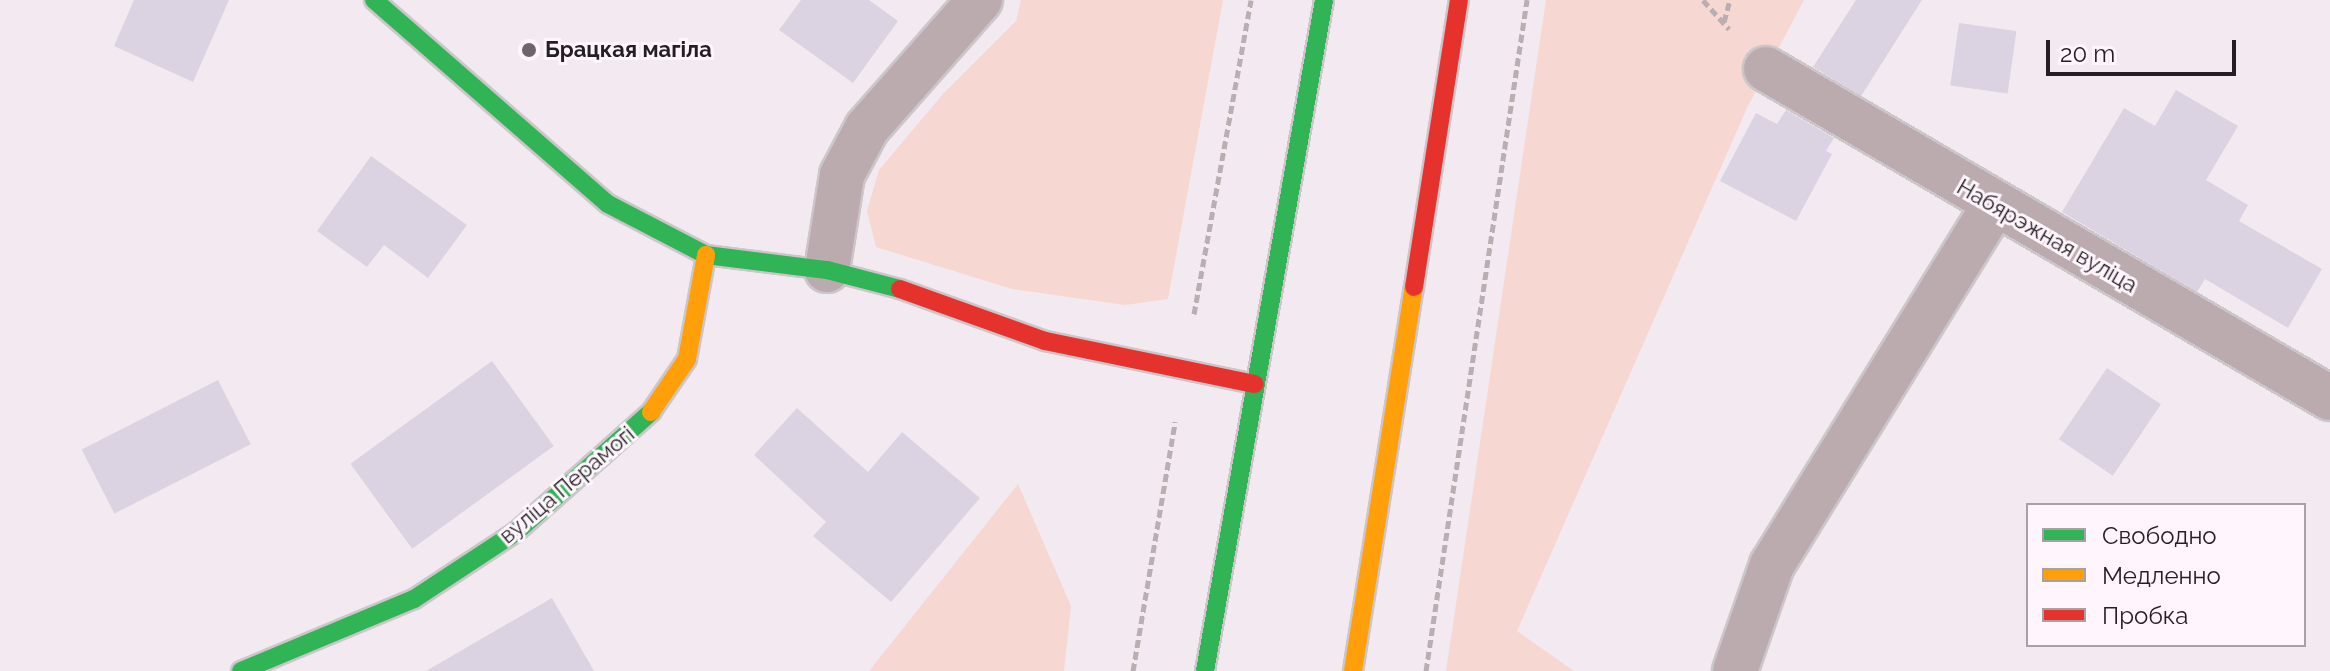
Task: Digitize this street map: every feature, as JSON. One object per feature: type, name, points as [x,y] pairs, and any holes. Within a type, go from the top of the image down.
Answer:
[{"type":"street","points":[[374,0],[608,204],[706,255],[827,270],[920,294],[1045,341],[1255,384]]},
{"type":"street","points":[[827,270],[842,175],[867,128],[980,0]]},
{"type":"street","points":[[1205,671],[1324,0]]},
{"type":"street","points":[[1353,671],[1459,0]]},
{"type":"street","name":"Набярэжная вуліца","points":[[1766,69],[1994,206],[2330,398]]},
{"type":"street","points":[[1735,671],[1772,565],[1994,206]]},
{"type":"street","name":"вуліца Перамогі","points":[[241,671],[414,599],[516,532],[649,416],[687,359],[706,255]]},
{"type":"path","points":[[1426,671],[1527,0]]},
{"type":"path","points":[[1724,23],[1730,0]]},
{"type":"shaded area","points":[[1021,0],[1223,0],[1168,299],[1125,305],[1012,289],[876,247],[867,211],[879,170],[943,94],[1016,21]]},
{"type":"shaded area","points":[[1546,0],[1804,0],[1747,108],[1517,631],[1574,671],[1446,671]]},
{"type":"shaded area","points":[[1018,484],[1071,606],[1064,671],[869,671]]},
{"type":"building","points":[[134,0],[229,0],[193,82],[114,46]]},
{"type":"building","points":[[801,0],[869,0],[898,21],[853,83],[779,30]]},
{"type":"building","points":[[1856,0],[1922,0],[1861,96],[1813,67]]},
{"type":"building","points":[[1959,23],[2016,31],[2008,93],[1950,85]]},
{"type":"building","points":[[2176,90],[2238,126],[2206,180],[2248,205],[2239,221],[2322,269],[2288,328],[2205,279],[2197,292],[2062,212],[2124,108],[2155,126]]},
{"type":"building","points":[[1786,110],[1834,138],[1826,151],[1832,154],[1796,221],[1720,181],[1756,113],[1777,124]]},
{"type":"building","points":[[371,156],[467,225],[428,278],[384,245],[367,267],[317,231]]},
{"type":"building","points":[[492,361],[554,446],[412,549],[350,464]]},
{"type":"building","points":[[2107,368],[2161,404],[2113,476],[2059,439]]},
{"type":"building","points":[[218,380],[251,444],[114,514],[82,449]]},
{"type":"building","points":[[797,408],[868,472],[902,432],[980,498],[891,602],[813,536],[826,522],[754,455]]},
{"type":"building","points":[[552,598],[594,671],[426,671]]},
{"type":"traffic: fast","points":[[374,0],[608,204],[706,255],[827,270],[900,289]]},
{"type":"traffic: fast","points":[[1205,671],[1324,0]]},
{"type":"traffic: fast","points":[[241,671],[414,599],[516,532],[651,412]]},
{"type":"traffic: slow","points":[[651,412],[687,359],[706,255]]},
{"type":"traffic: slow","points":[[1353,671],[1414,287]]},
{"type":"traffic: jam","points":[[1414,287],[1459,0]]},
{"type":"traffic: jam","points":[[900,289],[1045,341],[1255,384]]},
{"type":"place","name":"Брацкая магіла","points":[[529,50]]}]
